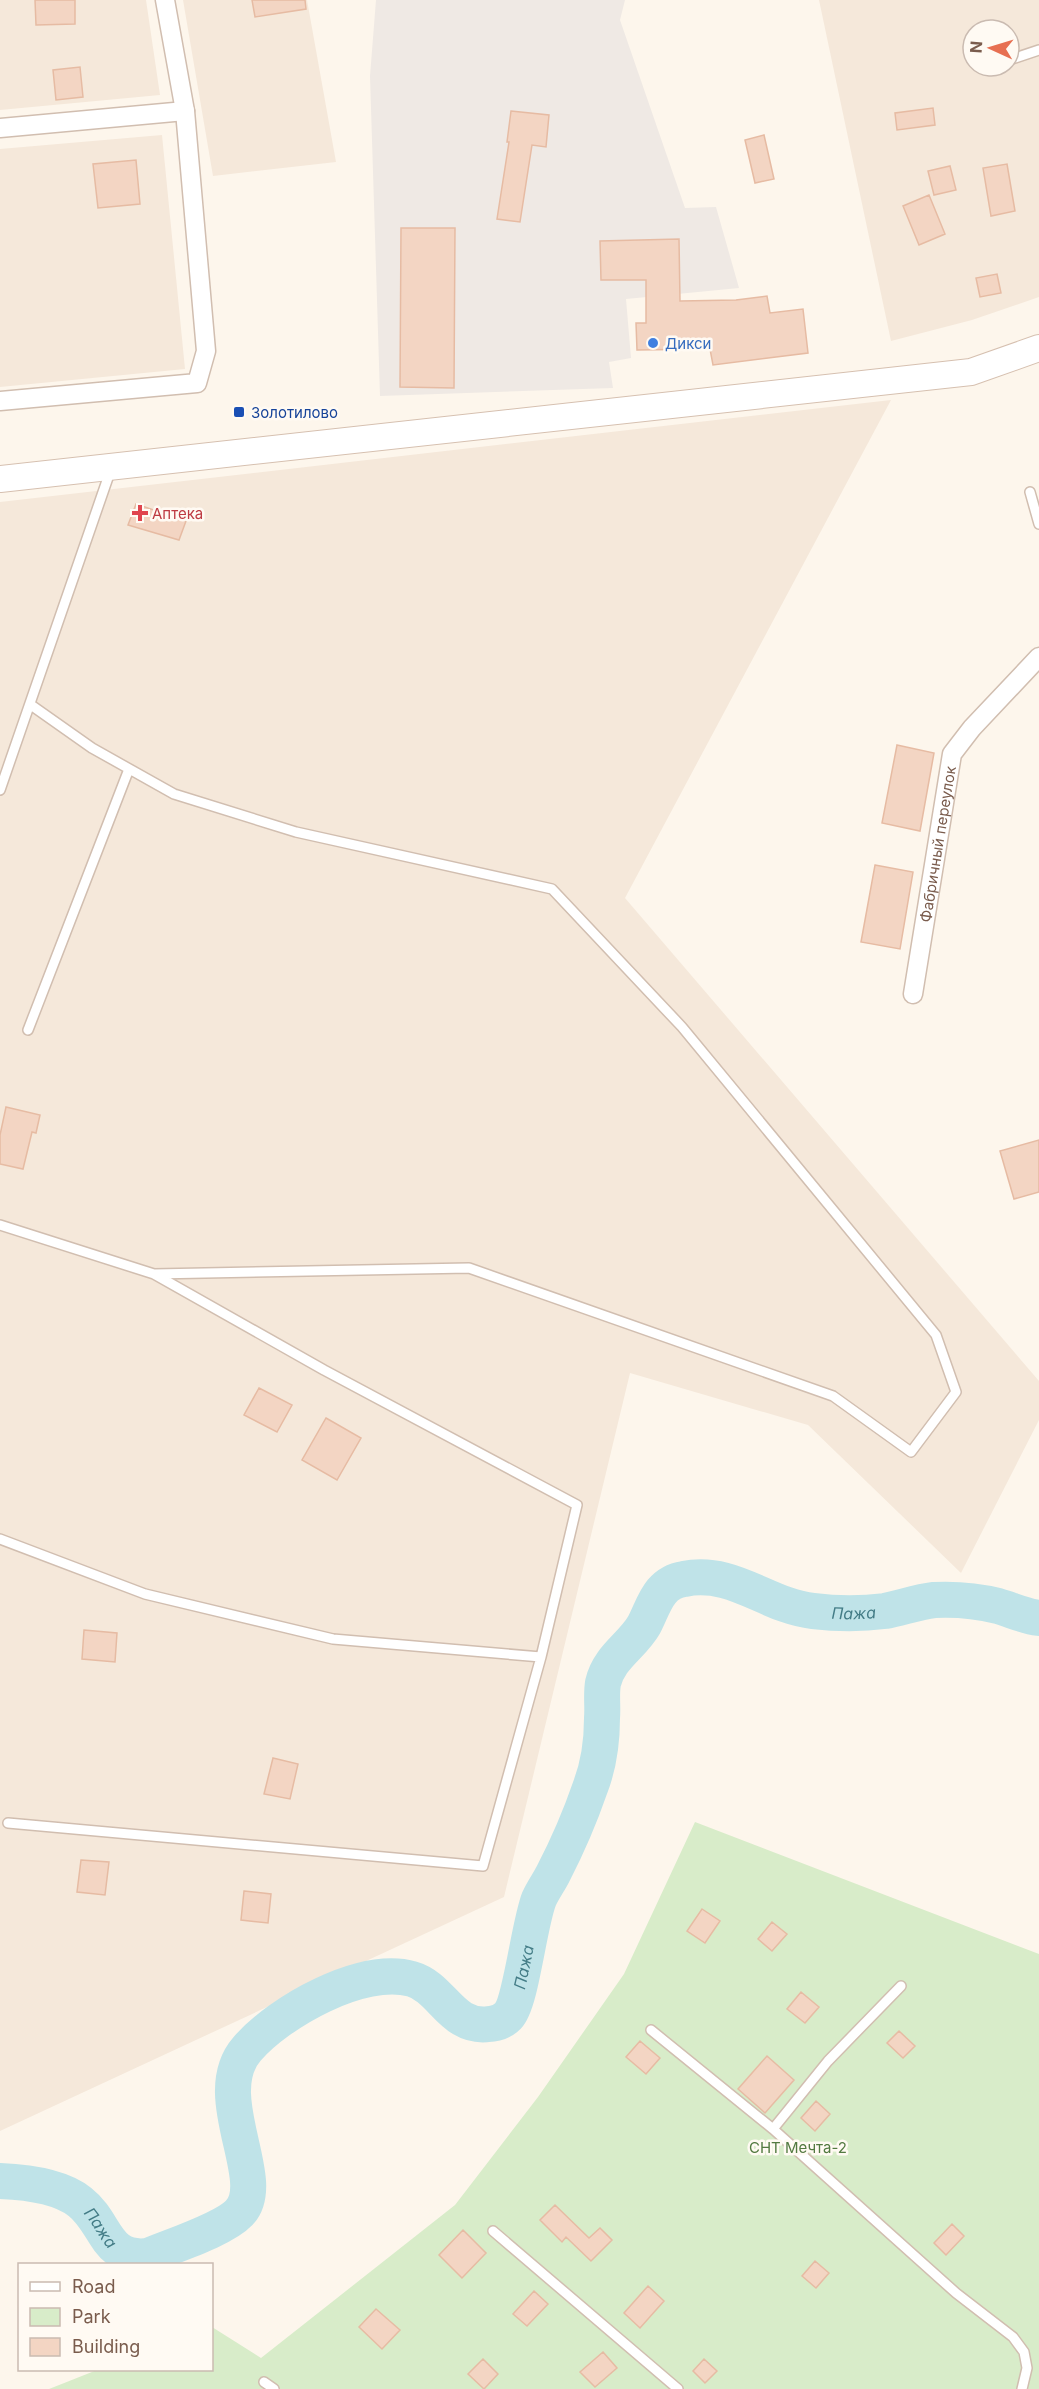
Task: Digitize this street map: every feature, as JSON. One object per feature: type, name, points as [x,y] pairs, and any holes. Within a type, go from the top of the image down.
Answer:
[{"type":"main road","points":[[0,479],[971,372],[1039,348]]},
{"type":"street","points":[[0,401],[197,383],[206,351],[185,111],[165,0]]},
{"type":"street","points":[[0,128],[185,111]]},
{"type":"street","name":"Фабричный переулок","points":[[913,994],[952,754],[972,728],[1039,657]]},
{"type":"lane","points":[[1021,56],[1039,50]]},
{"type":"lane","points":[[0,790],[111,467]]},
{"type":"lane","points":[[1030,492],[1039,524]]},
{"type":"lane","points":[[30,705],[92,748],[174,794],[296,832],[552,890],[682,1027],[936,1335],[956,1392],[911,1452],[832,1396],[469,1268],[154,1274]]},
{"type":"lane","points":[[28,1030],[129,769]]},
{"type":"lane","points":[[0,1225],[154,1274],[324,1370],[577,1504],[541,1657],[483,1866],[8,1823]]},
{"type":"lane","points":[[0,1539],[145,1594],[333,1639],[541,1657]]},
{"type":"lane","points":[[773,2130],[828,2061],[901,1986]]},
{"type":"lane","points":[[651,2030],[773,2130],[956,2293],[1013,2337],[1024,2352],[1028,2368],[1022,2389]]},
{"type":"lane","points":[[494,2231],[678,2389]]},
{"type":"lane","points":[[264,2382],[274,2389]]},
{"type":"shaded area","points":[[0,0],[146,0],[160,95],[0,110]]},
{"type":"shaded area","points":[[183,0],[307,0],[336,162],[213,176]]},
{"type":"shaded area","points":[[376,0],[625,0],[620,20],[685,208],[716,207],[739,288],[626,299],[631,358],[609,362],[613,388],[380,396],[370,76]]},
{"type":"shaded area","points":[[819,0],[1039,0],[1039,297],[972,320],[891,341]]},
{"type":"shaded area","points":[[162,135],[185,369],[0,387],[0,149]]},
{"type":"shaded area","name":"Золотилово","points":[[891,400],[625,898],[1039,1381],[1039,1420],[961,1573],[808,1425],[630,1373],[504,1897],[0,2131],[0,502]]},
{"type":"green space","name":"СНТ Мечта-2","points":[[695,1822],[1039,1954],[1039,2389],[49,2389],[94,2371],[213,2371],[213,2328],[261,2358],[455,2205],[538,2097],[624,1974]]},
{"type":"building","points":[[35,0],[75,0],[75,24],[36,25]]},
{"type":"building","points":[[252,0],[305,0],[306,9],[255,17]]},
{"type":"building","points":[[80,67],[83,97],[56,100],[53,70]]},
{"type":"building","points":[[933,108],[935,125],[897,130],[895,113]]},
{"type":"building","points":[[511,111],[549,115],[546,147],[532,145],[520,222],[497,219],[509,142],[507,142]]},
{"type":"building","points":[[764,135],[774,179],[755,183],[745,140]]},
{"type":"building","points":[[136,160],[140,204],[98,208],[93,164]]},
{"type":"building","points":[[1007,164],[1015,211],[991,216],[983,168]]},
{"type":"building","points":[[950,166],[956,190],[934,195],[928,171]]},
{"type":"building","points":[[929,195],[945,234],[919,245],[903,206]]},
{"type":"building","points":[[401,228],[455,228],[454,388],[400,387]]},
{"type":"building","points":[[679,239],[680,301],[736,300],[767,296],[770,313],[803,309],[808,353],[713,365],[710,349],[637,350],[636,323],[646,323],[646,280],[601,280],[600,241]]},
{"type":"building","points":[[997,274],[1001,293],[980,297],[976,278]]},
{"type":"building","points":[[136,504],[186,521],[179,540],[128,525]]},
{"type":"building","points":[[897,745],[934,753],[920,831],[882,823]]},
{"type":"building","points":[[875,865],[913,872],[900,949],[861,942]]},
{"type":"building","points":[[6,1107],[40,1115],[36,1133],[32,1132],[23,1169],[0,1164],[0,1135]]},
{"type":"building","points":[[1039,1140],[1039,1192],[1014,1199],[1000,1151]]},
{"type":"building","points":[[259,1388],[292,1405],[277,1432],[244,1415]]},
{"type":"building","points":[[326,1418],[361,1438],[337,1480],[302,1460]]},
{"type":"building","points":[[84,1630],[117,1633],[115,1662],[82,1659]]},
{"type":"building","points":[[273,1758],[298,1764],[290,1799],[264,1794]]},
{"type":"building","points":[[81,1860],[109,1862],[105,1895],[77,1892]]},
{"type":"building","points":[[244,1891],[271,1894],[268,1923],[241,1920]]},
{"type":"building","points":[[702,1909],[720,1921],[705,1943],[687,1931]]},
{"type":"building","points":[[772,1922],[787,1934],[772,1951],[758,1939]]},
{"type":"building","points":[[801,1992],[819,2007],[805,2023],[787,2009]]},
{"type":"building","points":[[899,2031],[915,2046],[903,2058],[887,2043]]},
{"type":"building","points":[[640,2041],[660,2058],[646,2074],[626,2057]]},
{"type":"building","points":[[767,2056],[794,2080],[765,2113],[738,2089]]},
{"type":"building","points":[[816,2101],[830,2114],[815,2131],[801,2118]]},
{"type":"building","points":[[555,2205],[589,2238],[600,2228],[612,2240],[591,2261],[566,2237],[562,2242],[540,2220]]},
{"type":"building","points":[[952,2224],[964,2236],[946,2255],[934,2243]]},
{"type":"building","points":[[463,2230],[486,2253],[462,2278],[439,2255]]},
{"type":"building","points":[[815,2261],[829,2273],[816,2288],[802,2276]]},
{"type":"building","points":[[648,2286],[664,2301],[640,2328],[624,2313]]},
{"type":"building","points":[[534,2291],[548,2304],[527,2326],[513,2314]]},
{"type":"building","points":[[376,2309],[400,2330],[382,2349],[359,2327]]},
{"type":"building","points":[[603,2352],[617,2368],[595,2387],[580,2372]]},
{"type":"building","points":[[483,2359],[498,2374],[484,2389],[468,2374]]},
{"type":"building","points":[[704,2359],[717,2371],[705,2383],[693,2371]]},
{"type":"waterway","name":"Пажа","points":[[0,2181],[20,2182],[63,2192],[80,2202],[89,2211],[115,2247],[123,2253],[148,2256],[221,2225],[239,2213],[247,2199],[248,2180],[235,2113],[233,2090],[236,2068],[247,2049],[279,2020],[346,1985],[392,1976],[412,1979],[423,1984],[465,2020],[476,2024],[492,2024],[506,2018],[517,1996],[539,1899],[568,1843],[596,1771],[601,1745],[602,1687],[606,1674],[615,1659],[644,1625],[658,1596],[675,1581],[702,1577],[718,1579],[734,1583],[796,1608],[822,1612],[876,1612],[934,1600],[950,1600],[990,1604],[1039,1618]]},
{"type":"place","name":"Дикси","points":[[653,343]]},
{"type":"place","name":"Золотилово","points":[[239,412]]},
{"type":"place","name":"Аптека","points":[[140,513]]}]
